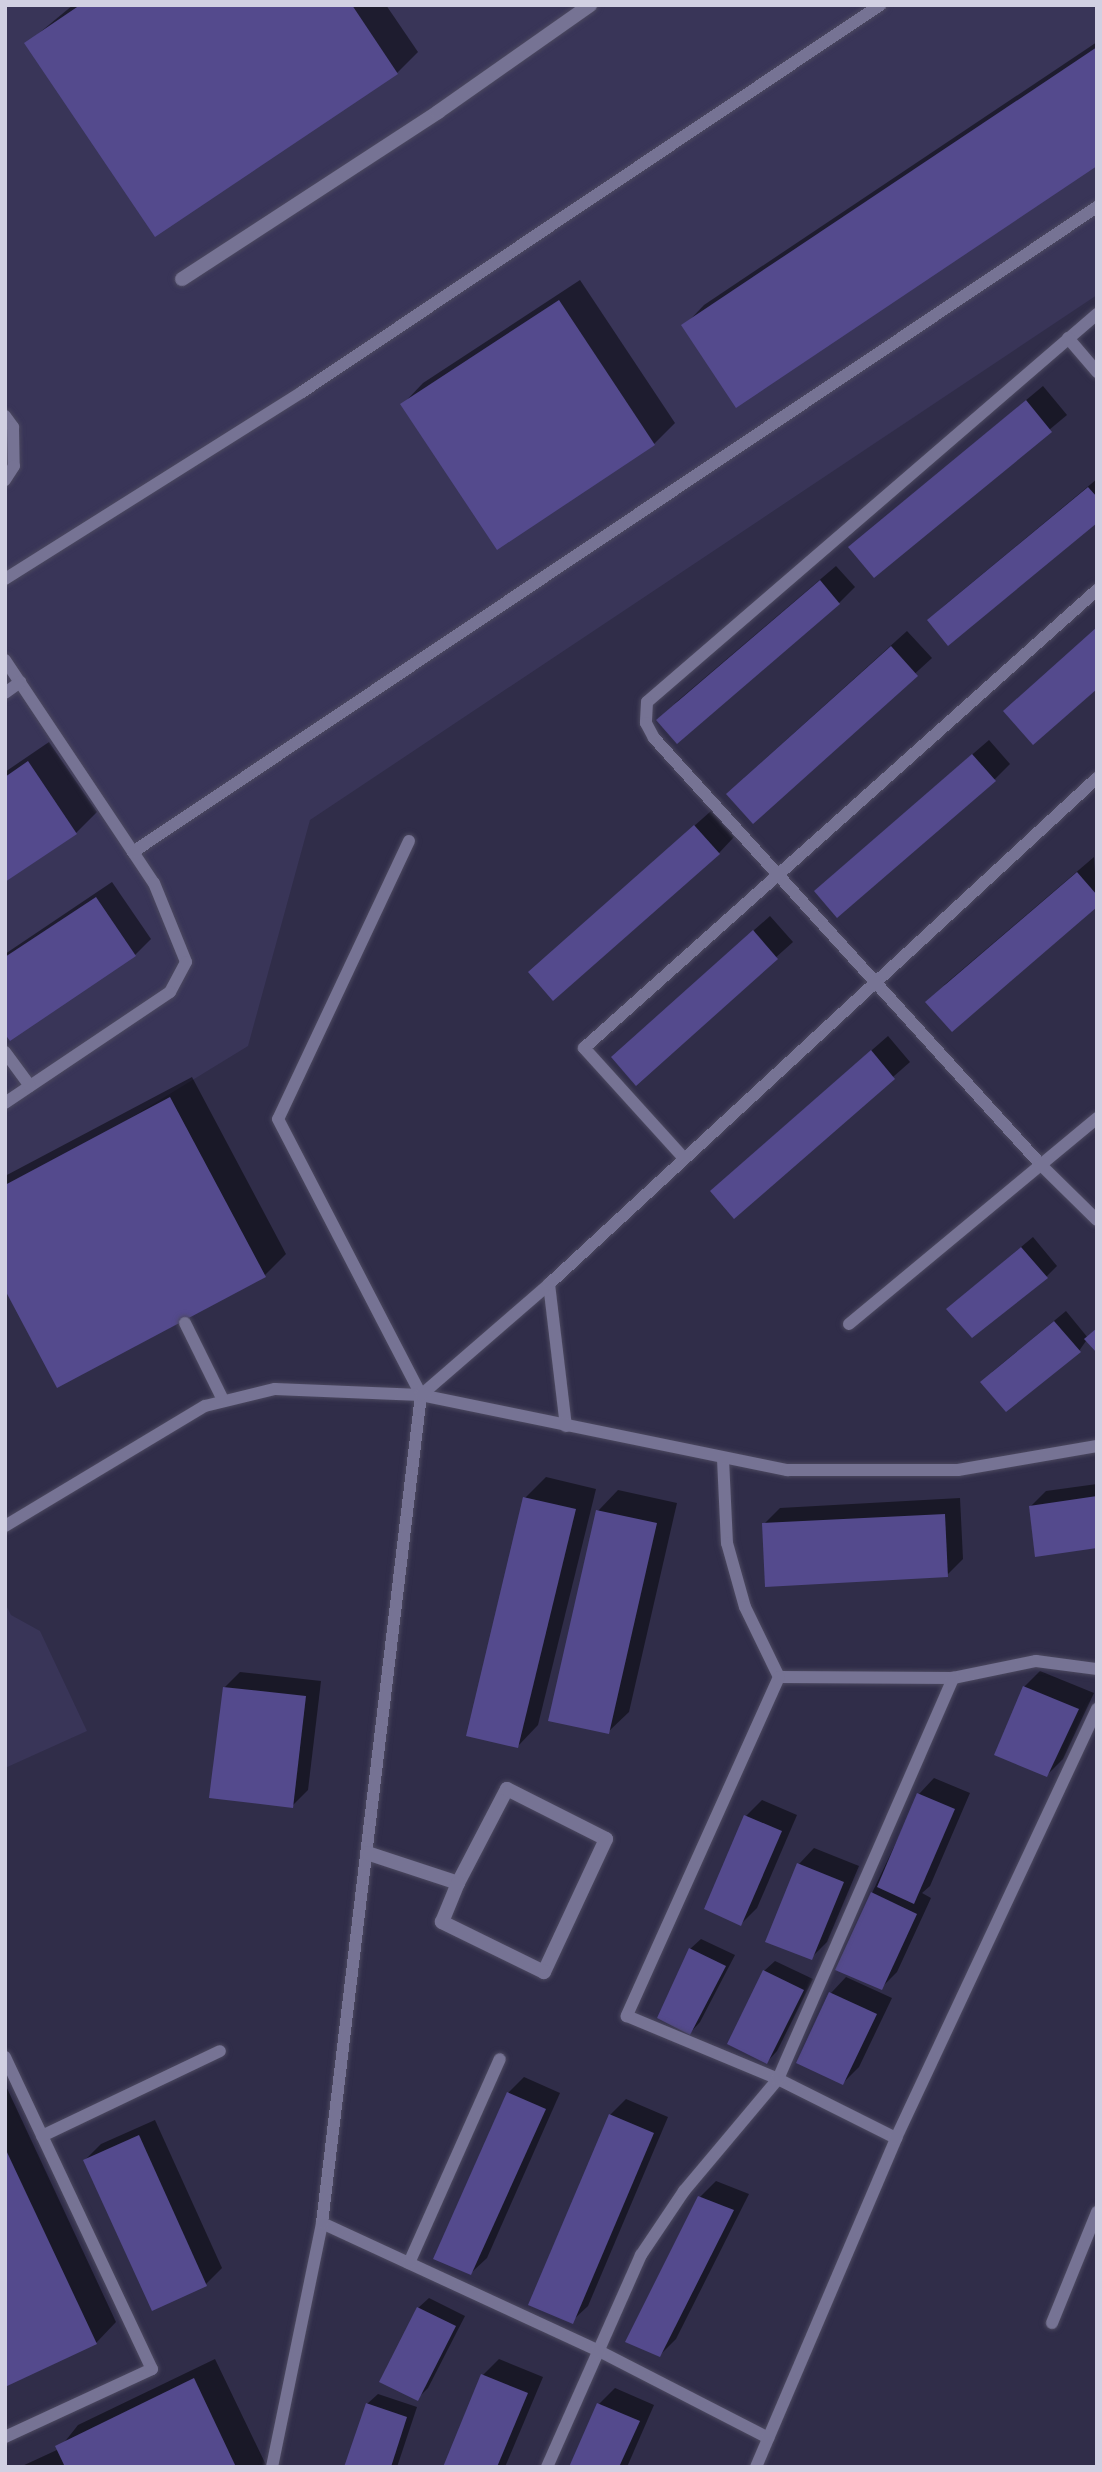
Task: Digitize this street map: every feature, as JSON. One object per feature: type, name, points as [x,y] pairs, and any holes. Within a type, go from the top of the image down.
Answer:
[{"type":"street","points":[[182,279],[438,112],[590,5]]},
{"type":"street","points":[[507,1789],[606,1839],[544,1972],[442,1922],[458,1883],[507,1789]]},
{"type":"street","points":[[367,1853],[458,1883]]},
{"type":"lane","points":[[6,576],[302,391],[880,5]]},
{"type":"lane","points":[[132,852],[1097,207]]},
{"type":"lane","points":[[1097,314],[647,702],[646,723],[654,738],[1041,1165],[1097,1220]]},
{"type":"lane","points":[[1069,338],[1097,372]]},
{"type":"lane","points":[[5,416],[13,427],[14,466],[5,480]]},
{"type":"lane","points":[[682,1156],[584,1048],[1097,590]]},
{"type":"lane","points":[[5,660],[154,883],[186,962],[170,992],[5,1103]]},
{"type":"lane","points":[[5,692],[20,682]]},
{"type":"lane","points":[[421,1395],[548,1284],[682,1156],[1097,778]]},
{"type":"lane","points":[[272,2467],[323,2223],[421,1395],[278,1119],[409,841]]},
{"type":"lane","points":[[5,1052],[30,1086]]},
{"type":"lane","points":[[849,1324],[1097,1118]]},
{"type":"lane","points":[[548,1284],[566,1426]]},
{"type":"lane","points":[[185,1323],[223,1400]]},
{"type":"lane","points":[[5,1527],[205,1406],[275,1389],[421,1395],[787,1470],[958,1470],[1097,1446]]},
{"type":"lane","points":[[723,1459],[727,1543],[745,1607],[779,1677]]},
{"type":"lane","points":[[779,1677],[953,1678],[1037,1661],[1097,1669]]},
{"type":"lane","points":[[779,1677],[627,2016],[778,2079],[896,2138]]},
{"type":"lane","points":[[547,2467],[601,2352],[641,2255],[684,2191],[778,2079],[953,1678]]},
{"type":"lane","points":[[756,2467],[896,2138],[1097,1709]]},
{"type":"lane","points":[[42,2136],[220,2051]]},
{"type":"lane","points":[[5,2057],[152,2369],[5,2437]]},
{"type":"lane","points":[[409,2263],[500,2059]]},
{"type":"lane","points":[[1052,2323],[1097,2212]]},
{"type":"lane","points":[[323,2223],[601,2352],[768,2438]]},
{"type":"shaded area","points":[[5,5],[1097,5],[1097,295],[310,820],[248,1046],[5,1195]]},
{"type":"shaded area","points":[[5,1603],[11,1615],[40,1631],[87,1731],[5,1768]]},
{"type":"building","points":[[80,5],[352,5],[398,74],[155,237],[24,43]]},
{"type":"building","points":[[1097,47],[1097,166],[736,408],[681,325]]},
{"type":"building","points":[[559,300],[655,445],[497,550],[400,404]]},
{"type":"building","points":[[1026,400],[1052,432],[874,578],[848,547]]},
{"type":"building","points":[[1088,487],[1097,497],[1097,523],[948,646],[927,620]]},
{"type":"building","points":[[820,580],[840,604],[677,744],[656,720]]},
{"type":"building","points":[[1097,627],[1097,689],[1033,745],[1003,711]]},
{"type":"building","points":[[891,646],[918,676],[753,824],[726,794]]},
{"type":"building","points":[[972,754],[996,781],[837,918],[814,891]]},
{"type":"building","points":[[28,761],[77,834],[5,882],[5,777]]},
{"type":"building","points":[[694,825],[720,854],[553,1001],[528,972]]},
{"type":"building","points":[[1077,872],[1097,895],[1097,907],[952,1032],[925,1002]]},
{"type":"building","points":[[96,897],[136,956],[10,1041],[5,1034],[5,957]]},
{"type":"building","points":[[753,930],[778,959],[636,1086],[611,1057]]},
{"type":"building","points":[[871,1050],[895,1079],[734,1219],[710,1191]]},
{"type":"building","points":[[170,1097],[266,1277],[57,1388],[5,1290],[5,1185]]},
{"type":"building","points":[[1021,1247],[1048,1278],[972,1338],[946,1309]]},
{"type":"building","points":[[1054,1321],[1081,1352],[1006,1412],[980,1382]]},
{"type":"building","points":[[1097,1328],[1097,1353],[1084,1339]]},
{"type":"building","points":[[1097,1496],[1097,1548],[1035,1557],[1029,1506]]},
{"type":"building","points":[[523,1497],[576,1509],[518,1748],[466,1736]]},
{"type":"building","points":[[596,1510],[657,1523],[609,1734],[548,1721]]},
{"type":"building","points":[[945,1514],[948,1577],[765,1587],[762,1523]]},
{"type":"building","points":[[1023,1686],[1079,1709],[1047,1777],[994,1755]]},
{"type":"building","points":[[223,1687],[306,1696],[293,1808],[209,1798]]},
{"type":"building","points":[[917,1793],[955,1809],[914,1904],[877,1887]]},
{"type":"building","points":[[744,1815],[782,1831],[741,1926],[704,1909]]},
{"type":"building","points":[[797,1863],[844,1882],[812,1960],[765,1942]]},
{"type":"building","points":[[871,1892],[917,1914],[882,1990],[835,1970]]},
{"type":"building","points":[[689,1948],[726,1966],[690,2035],[657,2018]]},
{"type":"building","points":[[763,1970],[804,1990],[767,2064],[727,2044]]},
{"type":"building","points":[[829,1992],[877,2014],[843,2085],[796,2063]]},
{"type":"building","points":[[507,2092],[546,2109],[471,2275],[433,2259]]},
{"type":"building","points":[[609,2114],[654,2133],[573,2324],[528,2305]]},
{"type":"building","points":[[139,2135],[207,2286],[152,2311],[83,2160]]},
{"type":"building","points":[[5,2148],[97,2344],[5,2387]]},
{"type":"building","points":[[698,2196],[734,2210],[660,2357],[625,2342]]},
{"type":"building","points":[[417,2307],[456,2326],[418,2401],[379,2382]]},
{"type":"building","points":[[481,2374],[528,2393],[497,2467],[443,2467]]},
{"type":"building","points":[[194,2378],[236,2467],[65,2467],[55,2446]]},
{"type":"building","points":[[366,2403],[407,2417],[391,2467],[344,2467]]},
{"type":"building","points":[[597,2403],[640,2421],[619,2467],[569,2467]]}]
